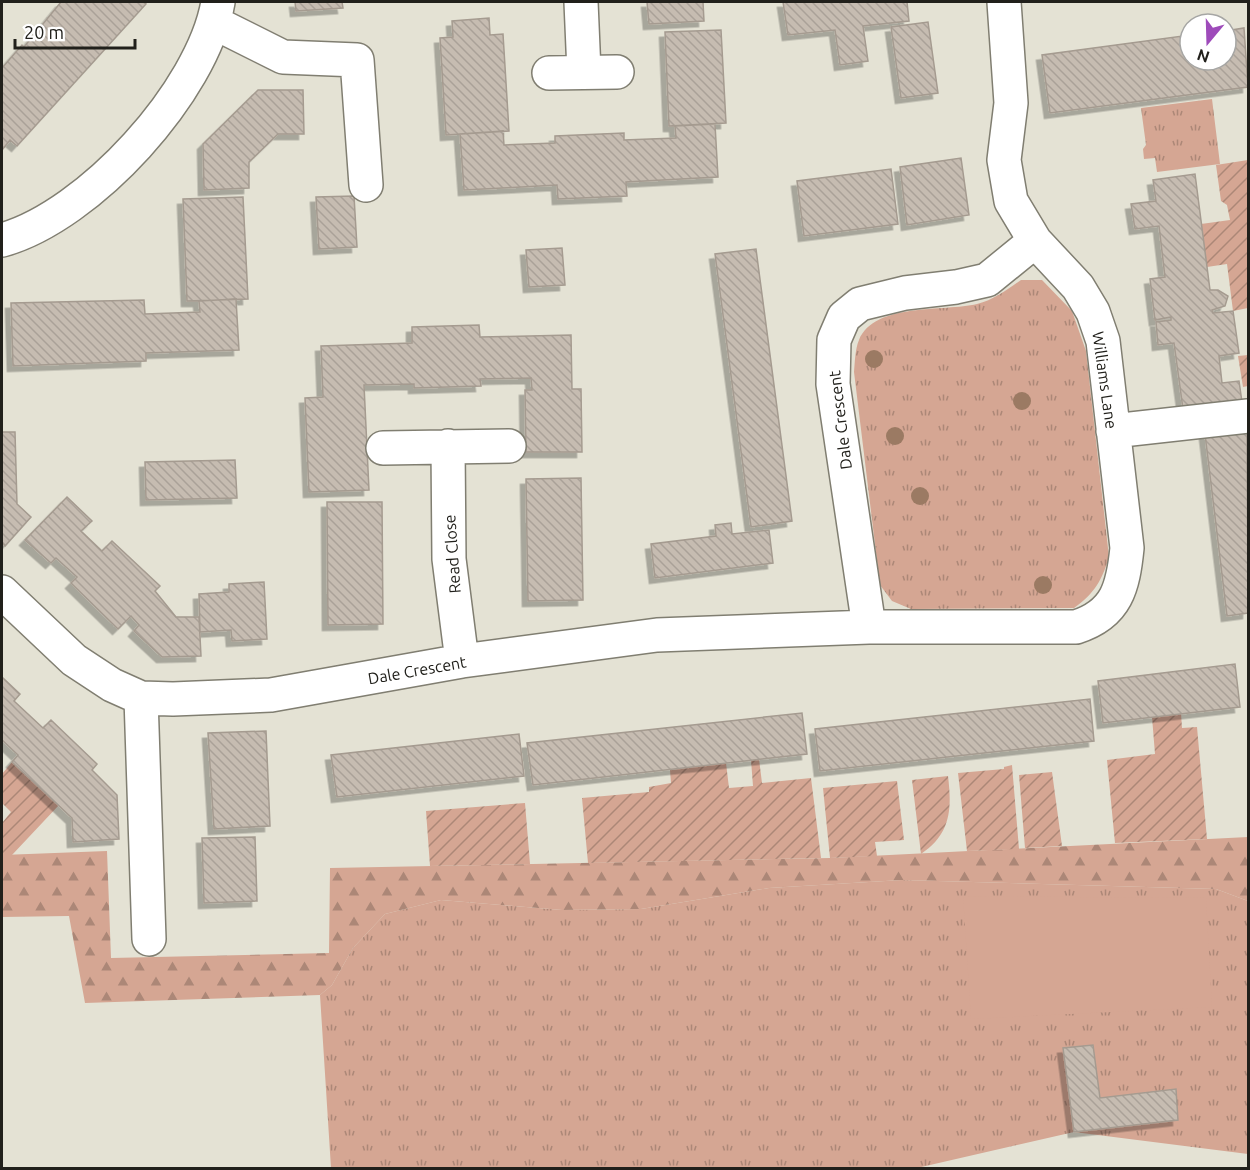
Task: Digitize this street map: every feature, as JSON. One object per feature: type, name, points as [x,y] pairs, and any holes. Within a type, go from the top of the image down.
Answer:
[{"type":"street","points":[[581,2],[584,72]]},
{"type":"street","name":"Williams Lane","points":[[1009,2],[1011,103],[1004,160],[1011,201],[1035,241],[1078,287],[1093,312],[1103,341],[1127,548],[1124,580],[1111,603]]},
{"type":"street","points":[[2,240],[27,233],[71,205],[123,160],[178,93],[189,76],[217,12],[283,57],[357,60],[366,185]]},
{"type":"street","points":[[549,73],[617,72]]},
{"type":"street","name":"Dale Crescent","points":[[868,627],[833,384],[834,340],[840,324],[844,317],[860,304],[905,293],[956,287],[987,280],[1035,241]]},
{"type":"street","points":[[1113,431],[1248,416]]},
{"type":"street","name":"Read Close","points":[[448,446],[449,559],[462,661]]},
{"type":"street","points":[[383,448],[509,446]]},
{"type":"street","name":"Dale Crescent","points":[[2,592],[74,660],[112,685],[141,698],[272,696],[462,661],[657,635],[868,627],[1076,627],[1096,620],[1111,603]]},
{"type":"street","points":[[141,698],[149,939]]},
{"type":"green space","points":[[1212,99],[1220,164],[1157,172],[1155,158],[1144,159],[1143,149],[1146,145],[1141,108]]},
{"type":"green space","points":[[1248,160],[1248,308],[1233,311],[1227,264],[1207,267],[1201,224],[1230,220],[1227,205],[1221,201],[1216,165]]},
{"type":"green space","points":[[1021,280],[1042,280],[1072,311],[1086,351],[1109,557],[1092,591],[1074,608],[911,609],[892,601],[880,585],[854,372],[859,340],[867,328],[880,319],[912,311],[977,304],[995,297]]},
{"type":"green space","points":[[1248,355],[1248,386],[1243,387],[1238,356]]},
{"type":"green space","points":[[1181,713],[1182,728],[1197,727],[1207,839],[1115,843],[1107,760],[1155,754],[1152,717]]},
{"type":"green space","points":[[759,759],[762,783],[811,778],[821,858],[588,863],[582,798],[649,792],[649,787],[671,783],[670,770],[726,763],[729,788],[753,786],[751,760]]},
{"type":"green space","points":[[12,762],[59,805],[12,855],[2,855],[2,823],[11,812],[2,803],[2,774]]},
{"type":"green space","points":[[1012,765],[1019,849],[967,851],[958,773],[1004,769]]},
{"type":"green space","points":[[1052,772],[1062,846],[1025,848],[1019,775]]},
{"type":"green space","points":[[948,776],[950,799],[944,829],[931,846],[921,854],[912,780]]},
{"type":"green space","points":[[897,781],[904,840],[875,842],[877,856],[830,858],[823,788]]},
{"type":"green space","points":[[525,803],[530,864],[430,866],[426,811]]},
{"type":"green space","points":[[1248,837],[1248,901],[1216,889],[902,880],[769,888],[641,909],[562,910],[441,900],[385,914],[353,948],[332,985],[320,995],[85,1003],[69,916],[2,917],[2,855],[107,851],[111,958],[329,953],[330,868],[830,858]]},
{"type":"green space","points":[[902,880],[1216,889],[1248,901],[1248,1154],[1074,1132],[917,1168],[331,1168],[320,995],[332,985],[353,948],[385,914],[441,900],[562,910],[641,909],[769,888]]},
{"type":"green space","points":[[963,896],[1206,898],[1212,1007],[971,1019]]},
{"type":"building","points":[[61,2],[143,2],[146,4],[17,146],[10,140],[2,150],[2,68],[22,45],[24,47]]},
{"type":"building","points":[[295,2],[342,2],[343,8],[296,11]]},
{"type":"building","points":[[647,2],[703,2],[704,21],[649,24]]},
{"type":"building","points":[[783,2],[907,2],[909,21],[863,26],[868,61],[840,65],[835,30],[788,35]]},
{"type":"building","points":[[489,18],[490,35],[503,34],[509,131],[446,135],[440,38],[453,37],[452,21]]},
{"type":"building","points":[[928,22],[938,93],[901,98],[891,27]]},
{"type":"building","points":[[1244,28],[1248,87],[1050,113],[1042,55],[1178,37],[1178,72],[1238,72],[1238,29]]},
{"type":"building","points":[[721,30],[726,123],[669,126],[665,32]]},
{"type":"building","points":[[258,90],[303,90],[304,134],[278,134],[249,162],[249,188],[204,190],[203,144]]},
{"type":"building","points":[[715,124],[718,177],[626,182],[627,196],[558,199],[557,185],[464,190],[460,134],[503,131],[504,145],[555,143],[555,136],[624,133],[624,140],[676,138],[675,126]]},
{"type":"building","points":[[961,158],[969,215],[907,225],[900,167]]},
{"type":"building","points":[[891,169],[898,224],[804,236],[797,181]]},
{"type":"building","points":[[1195,174],[1210,290],[1218,290],[1228,296],[1225,306],[1212,310],[1213,313],[1233,311],[1239,353],[1219,356],[1222,383],[1239,381],[1242,402],[1183,409],[1174,343],[1158,345],[1156,322],[1171,320],[1171,317],[1155,320],[1150,279],[1165,277],[1159,226],[1135,229],[1131,204],[1156,201],[1153,180]]},
{"type":"building","points":[[354,196],[357,247],[319,249],[316,197]]},
{"type":"building","points":[[243,197],[248,299],[187,301],[183,199]]},
{"type":"building","points":[[562,248],[565,285],[529,287],[526,250]]},
{"type":"building","points":[[756,249],[792,521],[751,527],[715,254]]},
{"type":"building","points":[[236,299],[239,350],[146,353],[146,361],[13,366],[11,303],[144,300],[145,314],[200,312],[199,301]]},
{"type":"building","points":[[479,325],[480,337],[571,335],[572,389],[581,389],[582,452],[526,452],[525,390],[532,390],[531,378],[480,379],[481,386],[414,388],[414,384],[364,385],[369,490],[309,492],[305,398],[323,397],[321,346],[412,343],[412,327]]},
{"type":"building","points":[[1247,430],[1248,613],[1227,616],[1205,434]]},
{"type":"building","points":[[2,432],[15,432],[17,504],[31,517],[5,546],[2,542]]},
{"type":"building","points":[[235,460],[237,498],[146,500],[145,462]]},
{"type":"building","points":[[581,478],[583,600],[528,601],[526,479]]},
{"type":"building","points":[[67,497],[92,521],[81,531],[102,551],[112,541],[160,586],[155,591],[176,617],[199,617],[201,656],[162,657],[134,631],[139,625],[131,616],[118,629],[71,583],[77,577],[56,558],[51,563],[25,540]]},
{"type":"building","points":[[327,502],[382,502],[383,624],[328,625]]},
{"type":"building","points":[[731,523],[732,534],[769,530],[773,563],[655,578],[651,544],[716,536],[715,525]]},
{"type":"building","points":[[264,582],[267,639],[232,641],[231,630],[200,632],[199,594],[229,592],[229,584]]},
{"type":"building","points":[[1235,664],[1240,707],[1103,723],[1098,681]]},
{"type":"building","points":[[2,677],[20,694],[14,701],[43,728],[51,720],[97,764],[92,770],[117,795],[119,839],[73,842],[72,818],[12,762],[18,755],[2,740]]},
{"type":"building","points":[[1090,699],[1094,741],[820,771],[815,729]]},
{"type":"building","points":[[802,713],[807,754],[533,785],[527,743]]},
{"type":"building","points":[[266,731],[270,826],[214,829],[208,733]]},
{"type":"building","points":[[519,734],[524,776],[337,797],[331,755]]},
{"type":"building","points":[[255,837],[257,901],[204,903],[202,838]]},
{"type":"building","points":[[1093,1045],[1100,1098],[1176,1089],[1178,1120],[1074,1132],[1063,1048]]}]
